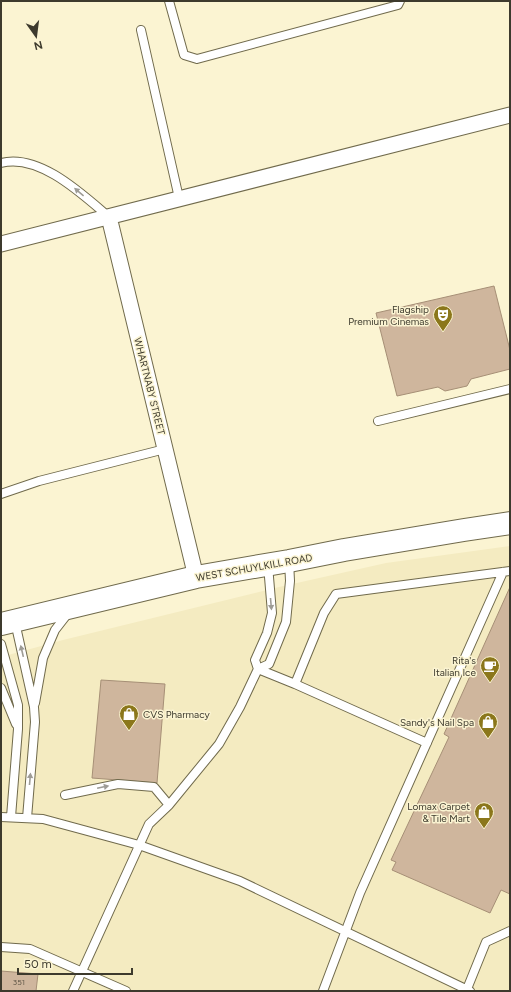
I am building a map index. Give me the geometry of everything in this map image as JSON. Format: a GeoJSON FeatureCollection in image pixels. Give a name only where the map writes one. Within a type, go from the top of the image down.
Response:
{"type":"FeatureCollection","features":[{"type":"Feature","properties":{"kind":"main road","name":"WEST SCHUYLKILL ROAD"},"geometry":{"type":"LineString","coordinates":[[8,623],[196,577],[374,545],[510,523]]}},
{"type":"Feature","properties":{"kind":"street"},"geometry":{"type":"LineString","coordinates":[[1,244],[510,115]]}},
{"type":"Feature","properties":{"kind":"street","name":"WHARTNABY STREET"},"geometry":{"type":"LineString","coordinates":[[109,217],[196,577]]}},
{"type":"Feature","properties":{"kind":"lane"},"geometry":{"type":"LineString","coordinates":[[169,1],[184,55],[197,59],[398,5],[400,1]]}},
{"type":"Feature","properties":{"kind":"lane"},"geometry":{"type":"LineString","coordinates":[[140,30],[178,198]]}},
{"type":"Feature","properties":{"kind":"lane"},"geometry":{"type":"LineString","coordinates":[[1,163],[10,161],[37,166],[71,185],[109,217]]}},
{"type":"Feature","properties":{"kind":"lane"},"geometry":{"type":"LineString","coordinates":[[378,421],[510,390]]}},
{"type":"Feature","properties":{"kind":"lane"},"geometry":{"type":"LineString","coordinates":[[1,494],[39,481],[165,449]]}},
{"type":"Feature","properties":{"kind":"lane"},"geometry":{"type":"LineString","coordinates":[[73,991],[149,824],[169,805],[219,744],[240,707],[258,669],[269,664],[286,622],[290,581],[289,561]]}},
{"type":"Feature","properties":{"kind":"lane"},"geometry":{"type":"LineString","coordinates":[[268,565],[272,613],[267,633],[254,660],[258,669],[427,743]]}},
{"type":"Feature","properties":{"kind":"lane"},"geometry":{"type":"LineString","coordinates":[[295,684],[324,613],[336,594],[506,571]]}},
{"type":"Feature","properties":{"kind":"lane"},"geometry":{"type":"LineString","coordinates":[[323,991],[360,893],[506,571]]}},
{"type":"Feature","properties":{"kind":"lane"},"geometry":{"type":"LineString","coordinates":[[34,707],[43,658],[55,630],[72,608]]}},
{"type":"Feature","properties":{"kind":"lane"},"geometry":{"type":"LineString","coordinates":[[8,623],[34,707],[35,722],[27,818]]}},
{"type":"Feature","properties":{"kind":"lane"},"geometry":{"type":"LineString","coordinates":[[1,644],[18,706],[18,729],[10,817]]}},
{"type":"Feature","properties":{"kind":"lane"},"geometry":{"type":"LineString","coordinates":[[1,688],[18,729]]}},
{"type":"Feature","properties":{"kind":"lane"},"geometry":{"type":"LineString","coordinates":[[65,795],[118,784],[125,784],[154,787],[169,805]]}},
{"type":"Feature","properties":{"kind":"lane"},"geometry":{"type":"LineString","coordinates":[[1,817],[43,819],[139,846],[240,881],[468,990],[486,942],[510,931]]}},
{"type":"Feature","properties":{"kind":"lane"},"geometry":{"type":"LineString","coordinates":[[1,946],[30,949],[126,991]]}},
{"type":"Feature","properties":{"kind":"shaded area"},"geometry":{"type":"Polygon","coordinates":[[[510,546],[510,991],[1,991],[1,657],[63,640],[279,587],[386,563],[510,546]]]}},
{"type":"Feature","properties":{"kind":"building","name":"Flagship Premium Cinemas"},"geometry":{"type":"Polygon","coordinates":[[[494,286],[510,350],[510,369],[471,379],[467,386],[445,391],[438,387],[397,396],[376,313],[494,286]]]}},
{"type":"Feature","properties":{"kind":"building"},"geometry":{"type":"Polygon","coordinates":[[[510,587],[510,894],[501,890],[490,913],[392,870],[396,862],[391,860],[449,737],[444,734],[510,587]]]}},
{"type":"Feature","properties":{"kind":"building","name":"CVS Pharmacy"},"geometry":{"type":"Polygon","coordinates":[[[101,680],[165,684],[157,783],[92,778],[101,680]]]}},
{"type":"Feature","properties":{"kind":"building"},"geometry":{"type":"Polygon","coordinates":[[[1,971],[38,974],[36,991],[1,991],[1,971]]]}},
{"type":"Feature","properties":{"kind":"place","name":"Flagship Premium Cinemas"},"geometry":{"type":"Point","coordinates":[443,332]}},
{"type":"Feature","properties":{"kind":"place","name":"Rita's Italian Ice"},"geometry":{"type":"Point","coordinates":[490,683]}},
{"type":"Feature","properties":{"kind":"place","name":"CVS Pharmacy"},"geometry":{"type":"Point","coordinates":[129,731]}},
{"type":"Feature","properties":{"kind":"place","name":"Sandy's Nail Spa"},"geometry":{"type":"Point","coordinates":[488,739]}},
{"type":"Feature","properties":{"kind":"place","name":"Lomax Carpet & Tile Mart"},"geometry":{"type":"Point","coordinates":[484,829]}}]}
